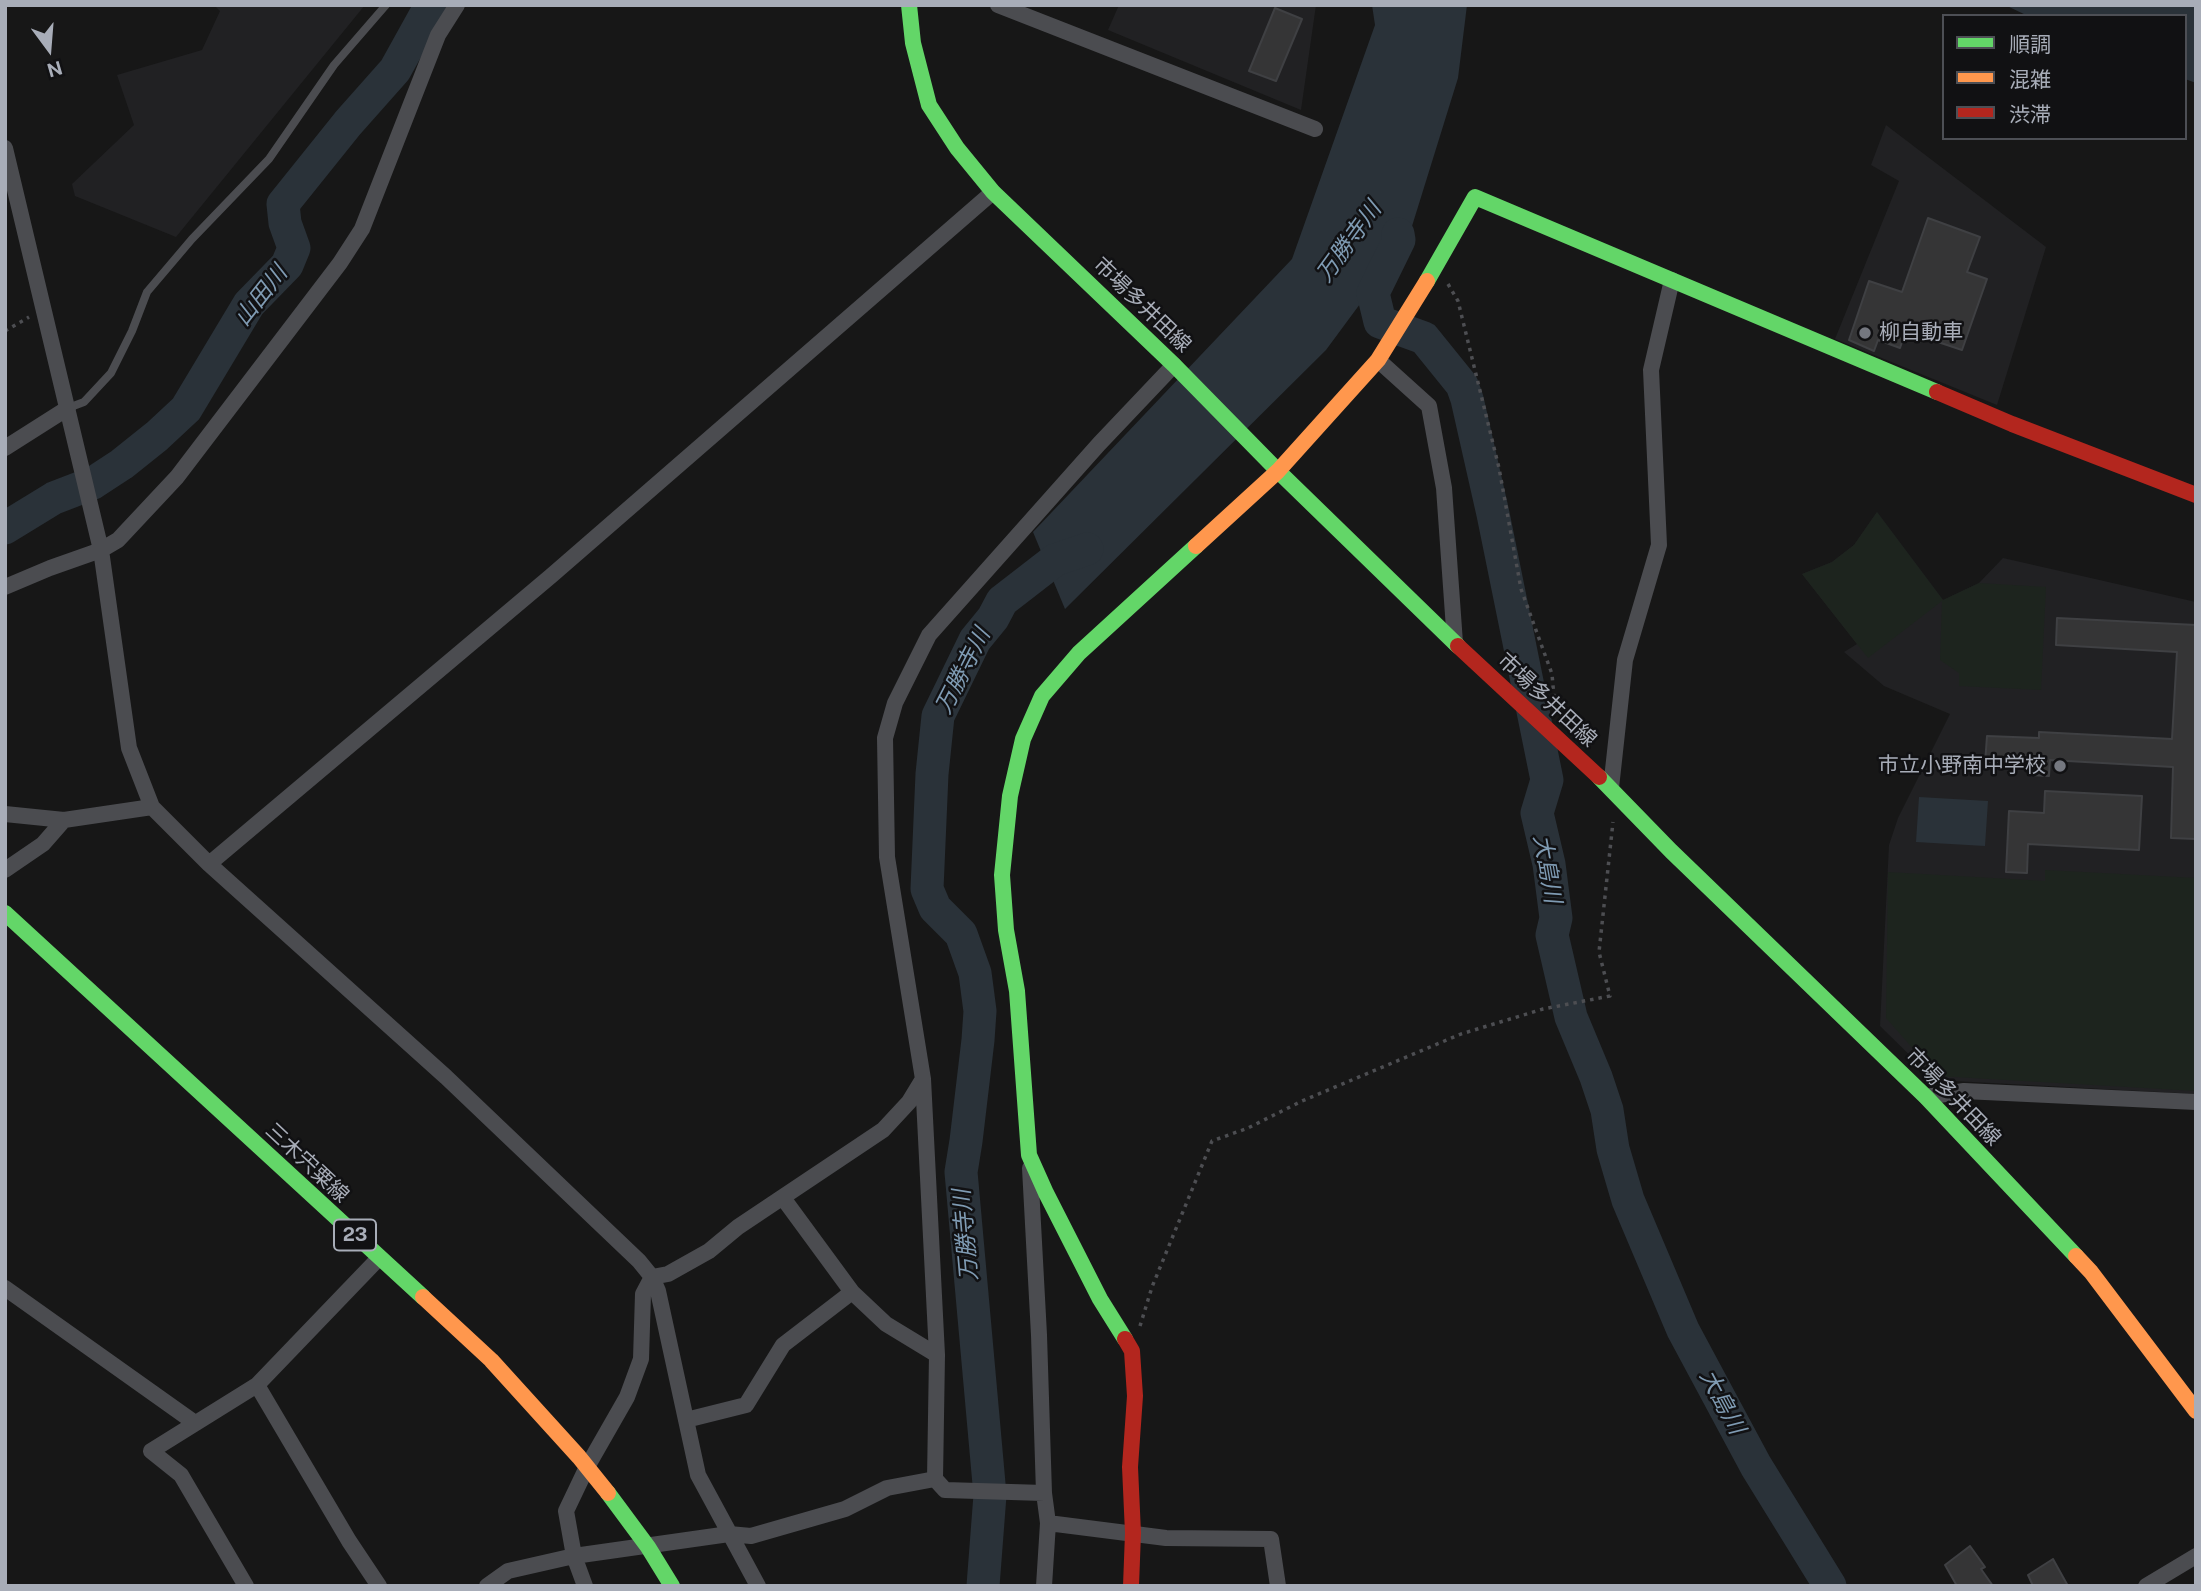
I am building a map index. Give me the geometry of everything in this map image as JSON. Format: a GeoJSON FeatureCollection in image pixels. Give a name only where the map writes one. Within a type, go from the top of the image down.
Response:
{"type":"FeatureCollection","features":[{"type":"Feature","properties":{"kind":"main road","name":"市場多井田線"},"geometry":{"type":"LineString","coordinates":[[909,5],[913,43],[929,105],[957,148],[993,192],[1174,365],[1273,466],[1484,671],[1611,788],[1671,851],[1926,1097],[2091,1272],[2196,1411]]}},
{"type":"Feature","properties":{"kind":"main road"},"geometry":{"type":"LineString","coordinates":[[1131,1586],[1133,1533],[1130,1468],[1135,1396],[1132,1351],[1100,1299],[1045,1194],[1029,1155],[1017,991],[1006,930],[1002,875],[1010,796],[1023,739],[1042,696],[1079,653],[1273,466],[1378,360],[1475,197],[2012,424],[2196,495]]}},
{"type":"Feature","properties":{"kind":"main road","name":"三木宍粟線"},"geometry":{"type":"LineString","coordinates":[[5,913],[491,1360],[587,1467],[648,1547],[672,1586]]}},
{"type":"Feature","properties":{"kind":"street"},"geometry":{"type":"LineString","coordinates":[[5,587],[99,543],[118,540],[177,477],[340,263],[362,229],[438,35],[457,5]]}},
{"type":"Feature","properties":{"kind":"street"},"geometry":{"type":"LineString","coordinates":[[998,5],[1315,129]]}},
{"type":"Feature","properties":{"kind":"street"},"geometry":{"type":"LineString","coordinates":[[5,148],[99,543],[129,748],[152,807],[209,864],[446,1077],[639,1261],[658,1291],[698,1475],[758,1586]]}},
{"type":"Feature","properties":{"kind":"street"},"geometry":{"type":"LineString","coordinates":[[209,864],[551,576],[993,192]]}},
{"type":"Feature","properties":{"kind":"street"},"geometry":{"type":"LineString","coordinates":[[1611,788],[1625,660],[1658,545],[1651,370],[1672,280]]}},
{"type":"Feature","properties":{"kind":"street"},"geometry":{"type":"LineString","coordinates":[[1378,360],[1429,407],[1444,488],[1455,643]]}},
{"type":"Feature","properties":{"kind":"street"},"geometry":{"type":"LineString","coordinates":[[940,1484],[937,1355],[923,1079],[887,858],[886,738],[895,703],[929,635],[1174,365]]}},
{"type":"Feature","properties":{"kind":"street"},"geometry":{"type":"LineString","coordinates":[[5,448],[70,416]]}},
{"type":"Feature","properties":{"kind":"street"},"geometry":{"type":"LineString","coordinates":[[5,814],[64,820],[152,807]]}},
{"type":"Feature","properties":{"kind":"street"},"geometry":{"type":"LineString","coordinates":[[5,870],[43,844],[64,820]]}},
{"type":"Feature","properties":{"kind":"street"},"geometry":{"type":"LineString","coordinates":[[585,1586],[574,1556],[566,1511],[626,1397],[641,1359],[643,1294],[652,1278],[668,1274],[709,1251],[738,1227],[883,1130],[909,1102],[923,1079]]}},
{"type":"Feature","properties":{"kind":"street"},"geometry":{"type":"LineString","coordinates":[[1926,1097],[1964,1091],[2196,1101]]}},
{"type":"Feature","properties":{"kind":"street"},"geometry":{"type":"LineString","coordinates":[[1029,1155],[1040,1335],[1044,1493],[1048,1524],[1044,1586]]}},
{"type":"Feature","properties":{"kind":"street"},"geometry":{"type":"LineString","coordinates":[[783,1198],[852,1292],[886,1324],[937,1355]]}},
{"type":"Feature","properties":{"kind":"street"},"geometry":{"type":"LineString","coordinates":[[246,1586],[181,1475],[151,1451],[257,1385],[379,1258]]}},
{"type":"Feature","properties":{"kind":"street"},"geometry":{"type":"LineString","coordinates":[[5,1287],[194,1423]]}},
{"type":"Feature","properties":{"kind":"street"},"geometry":{"type":"LineString","coordinates":[[686,1420],[746,1405],[783,1345],[852,1292]]}},
{"type":"Feature","properties":{"kind":"street"},"geometry":{"type":"LineString","coordinates":[[257,1385],[349,1541],[379,1586]]}},
{"type":"Feature","properties":{"kind":"street"},"geometry":{"type":"LineString","coordinates":[[487,1586],[509,1571],[574,1556],[729,1534],[751,1536],[845,1509],[887,1488],[940,1484],[1044,1493]]}},
{"type":"Feature","properties":{"kind":"street"},"geometry":{"type":"LineString","coordinates":[[1048,1524],[1166,1538],[1271,1539],[1278,1586]]}},
{"type":"Feature","properties":{"kind":"street"},"geometry":{"type":"LineString","coordinates":[[2146,1586],[2196,1556]]}},
{"type":"Feature","properties":{"kind":"lane"},"geometry":{"type":"LineString","coordinates":[[70,416],[111,373],[132,331],[147,292],[192,239],[269,159],[334,65],[386,5]]}},
{"type":"Feature","properties":{"kind":"path"},"geometry":{"type":"LineString","coordinates":[[1436,265],[1458,301],[1499,468],[1521,589],[1552,674],[1554,736]]}},
{"type":"Feature","properties":{"kind":"path"},"geometry":{"type":"LineString","coordinates":[[5,331],[43,309]]}},
{"type":"Feature","properties":{"kind":"path"},"geometry":{"type":"LineString","coordinates":[[1132,1351],[1152,1287],[1212,1142],[1461,1034],[1543,1009],[1610,996],[1599,952],[1614,828],[1611,788]]}},
{"type":"Feature","properties":{"kind":"shaded area"},"geometry":{"type":"Polygon","coordinates":[[[214,5],[365,5],[176,237],[75,196],[72,184],[134,125],[117,75],[202,50],[220,11],[214,5]]]}},
{"type":"Feature","properties":{"kind":"shaded area"},"geometry":{"type":"Polygon","coordinates":[[[1119,5],[1316,5],[1301,110],[1108,30],[1119,5]]]}},
{"type":"Feature","properties":{"kind":"shaded area"},"geometry":{"type":"Polygon","coordinates":[[[1886,125],[2046,247],[1997,405],[1835,339],[1899,181],[1871,165],[1886,125]]]}},
{"type":"Feature","properties":{"kind":"shaded area","name":"市立小野南中学校"},"geometry":{"type":"Polygon","coordinates":[[[1877,512],[1943,600],[1979,583],[2003,558],[2196,602],[2196,1094],[1935,1080],[1880,1026],[1889,845],[1898,818],[1950,714],[1884,686],[1844,652],[1857,644],[1802,574],[1832,562],[1854,545],[1877,512]]]}},
{"type":"Feature","properties":{"kind":"shaded area"},"geometry":{"type":"Polygon","coordinates":[[[1877,512],[1943,600],[1979,583],[2046,587],[2041,690],[1959,686],[1959,673],[1940,660],[1942,601],[1868,658],[1802,574],[1832,562],[1854,545],[1877,512]]]}},
{"type":"Feature","properties":{"kind":"shaded area"},"geometry":{"type":"Polygon","coordinates":[[[2045,870],[2196,878],[2196,1091],[1937,1076],[1886,1018],[1888,872],[2045,881],[2045,870]]]}},
{"type":"Feature","properties":{"kind":"water"},"geometry":{"type":"Polygon","coordinates":[[[1372,5],[1467,5],[1458,78],[1408,239],[1326,350],[1065,609],[1033,532],[1292,259],[1375,25],[1372,5]]]}},
{"type":"Feature","properties":{"kind":"water"},"geometry":{"type":"Polygon","coordinates":[[[2005,5],[2196,5],[2196,83],[2187,80],[2187,14],[2024,14],[2005,5]]]}},
{"type":"Feature","properties":{"kind":"water"},"geometry":{"type":"Polygon","coordinates":[[[1919,797],[1988,801],[1985,846],[1916,842],[1919,797]]]}},
{"type":"Feature","properties":{"kind":"building"},"geometry":{"type":"Polygon","coordinates":[[[1275,8],[1302,19],[1276,81],[1249,71],[1275,8]]]}},
{"type":"Feature","properties":{"kind":"building"},"geometry":{"type":"Polygon","coordinates":[[[1928,218],[1980,237],[1967,272],[1987,279],[1962,350],[1923,337],[1922,342],[1904,336],[1900,348],[1878,340],[1874,351],[1849,340],[1869,281],[1902,292],[1928,218]]]}},
{"type":"Feature","properties":{"kind":"building"},"geometry":{"type":"Polygon","coordinates":[[[2057,618],[2196,625],[2196,839],[2171,838],[2173,767],[2050,760],[2049,776],[2030,775],[2030,767],[1985,764],[1987,736],[2039,738],[2039,732],[2172,739],[2177,652],[2056,645],[2057,618]]]}},
{"type":"Feature","properties":{"kind":"building"},"geometry":{"type":"Polygon","coordinates":[[[2045,791],[2142,796],[2139,850],[2028,844],[2027,873],[2006,872],[2009,811],[2044,813],[2045,791]]]}},
{"type":"Feature","properties":{"kind":"building"},"geometry":{"type":"Polygon","coordinates":[[[1970,1546],[1985,1567],[1981,1569],[1993,1586],[1957,1586],[1945,1565],[1970,1546]]]}},
{"type":"Feature","properties":{"kind":"building"},"geometry":{"type":"Polygon","coordinates":[[[2053,1559],[2068,1586],[2033,1586],[2028,1575],[2053,1559]]]}},
{"type":"Feature","properties":{"kind":"waterway","name":"山田川"},"geometry":{"type":"LineString","coordinates":[[5,528],[54,498],[93,483],[122,464],[186,409],[249,304],[287,265],[294,248],[285,223],[283,204],[395,70],[431,5]]}},
{"type":"Feature","properties":{"kind":"waterway","name":"大島川"},"geometry":{"type":"LineString","coordinates":[[1398,234],[1399,240],[1373,293],[1380,322],[1424,338],[1462,385],[1467,399],[1547,780],[1537,813],[1549,864],[1556,918],[1552,935],[1571,1017],[1607,1110],[1613,1149],[1628,1200],[1683,1330],[1756,1466],[1830,1586]]}},
{"type":"Feature","properties":{"kind":"waterway","name":"万勝寺川"},"geometry":{"type":"LineString","coordinates":[[983,1586],[990,1495],[961,1172],[980,1011],[975,973],[961,934],[935,908],[927,889],[932,774],[938,716],[975,640],[993,618],[1002,601],[1055,560],[1087,549]]}},
{"type":"Feature","properties":{"kind":"traffic: fast"},"geometry":{"type":"LineString","coordinates":[[909,5],[913,43],[929,105],[957,148],[993,192],[1174,365],[1278,471],[1458,646]]}},
{"type":"Feature","properties":{"kind":"traffic: fast"},"geometry":{"type":"LineString","coordinates":[[1427,281],[1475,197],[1937,392]]}},
{"type":"Feature","properties":{"kind":"traffic: fast"},"geometry":{"type":"LineString","coordinates":[[1125,1339],[1100,1299],[1029,1155],[1017,991],[1006,930],[1002,875],[1010,796],[1023,739],[1042,696],[1079,653],[1196,546]]}},
{"type":"Feature","properties":{"kind":"traffic: fast"},"geometry":{"type":"LineString","coordinates":[[1599,777],[1671,851],[1926,1097],[2076,1256]]}},
{"type":"Feature","properties":{"kind":"traffic: fast"},"geometry":{"type":"LineString","coordinates":[[5,913],[423,1297]]}},
{"type":"Feature","properties":{"kind":"traffic: fast"},"geometry":{"type":"LineString","coordinates":[[608,1493],[648,1547],[672,1586]]}},
{"type":"Feature","properties":{"kind":"traffic: slow"},"geometry":{"type":"LineString","coordinates":[[1196,546],[1278,471],[1378,360],[1427,281]]}},
{"type":"Feature","properties":{"kind":"traffic: slow"},"geometry":{"type":"LineString","coordinates":[[2076,1256],[2196,1411]]}},
{"type":"Feature","properties":{"kind":"traffic: slow"},"geometry":{"type":"LineString","coordinates":[[423,1297],[491,1360],[608,1493]]}},
{"type":"Feature","properties":{"kind":"traffic: jam"},"geometry":{"type":"LineString","coordinates":[[1937,392],[2196,495]]}},
{"type":"Feature","properties":{"kind":"traffic: jam"},"geometry":{"type":"LineString","coordinates":[[1458,646],[1599,777]]}},
{"type":"Feature","properties":{"kind":"traffic: jam"},"geometry":{"type":"LineString","coordinates":[[1125,1339],[1132,1351],[1135,1396],[1130,1467],[1133,1533],[1131,1586]]}},
{"type":"Feature","properties":{"kind":"place","name":"柳自動車"},"geometry":{"type":"Point","coordinates":[1865,333]}},
{"type":"Feature","properties":{"kind":"place","name":"市立小野南中学校"},"geometry":{"type":"Point","coordinates":[2060,766]}}]}
